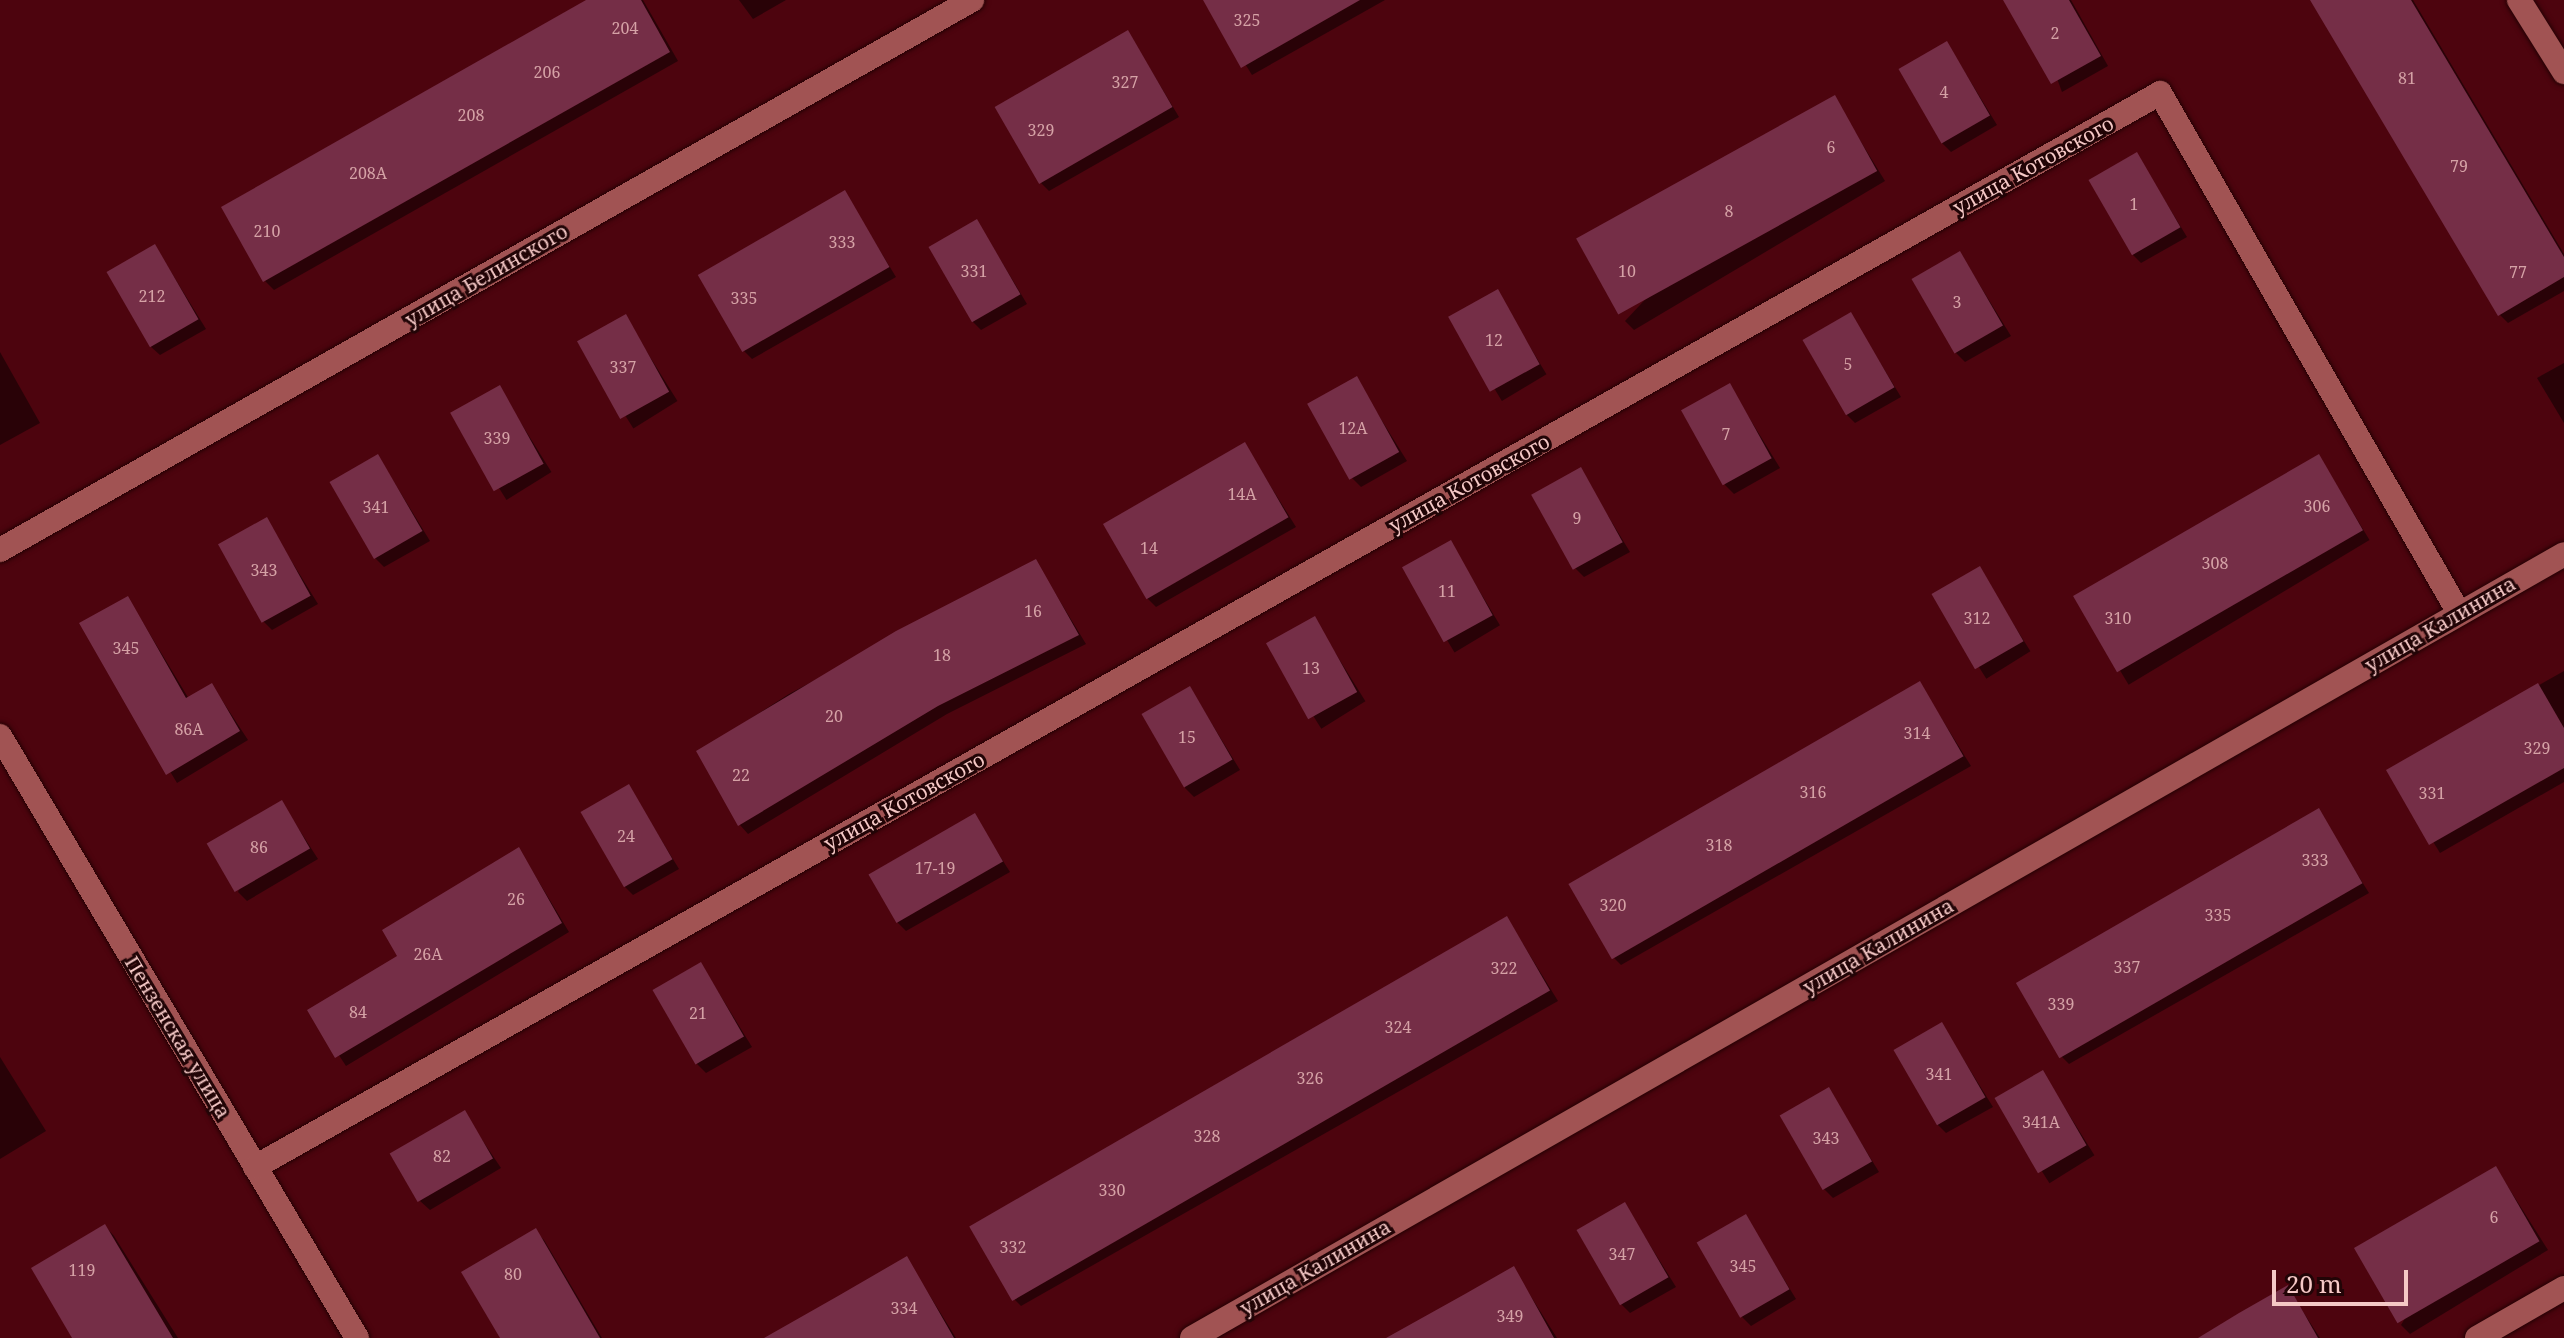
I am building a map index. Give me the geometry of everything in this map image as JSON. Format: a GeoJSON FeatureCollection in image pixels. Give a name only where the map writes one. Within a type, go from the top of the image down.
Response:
{"type":"FeatureCollection","features":[{"type":"Feature","properties":{"kind":"street","name":"улица Белинского"},"geometry":{"type":"LineString","coordinates":[[0,550],[972,0]]}},
{"type":"Feature","properties":{"kind":"street"},"geometry":{"type":"LineString","coordinates":[[2519,0],[2564,72]]}},
{"type":"Feature","properties":{"kind":"street","name":"улица Котовского"},"geometry":{"type":"LineString","coordinates":[[255,1167],[2160,93],[2459,613]]}},
{"type":"Feature","properties":{"kind":"street","name":"улица Калинина"},"geometry":{"type":"LineString","coordinates":[[1192,1338],[2564,554]]}},
{"type":"Feature","properties":{"kind":"street","name":"Пензенская улица"},"geometry":{"type":"LineString","coordinates":[[0,736],[357,1338]]}},
{"type":"Feature","properties":{"kind":"street"},"geometry":{"type":"LineString","coordinates":[[2477,1338],[2564,1288]]}},
{"type":"Feature","properties":{"kind":"building"},"geometry":{"type":"Polygon","coordinates":[[[586,0],[641,0],[670,52],[263,282],[221,207],[586,0]]]}},
{"type":"Feature","properties":{"kind":"building"},"geometry":{"type":"Polygon","coordinates":[[[1203,0],[1360,0],[1241,68],[1203,0]]]}},
{"type":"Feature","properties":{"kind":"building"},"geometry":{"type":"Polygon","coordinates":[[[2003,0],[2069,0],[2101,56],[2051,84],[2003,0]]]}},
{"type":"Feature","properties":{"kind":"building"},"geometry":{"type":"Polygon","coordinates":[[[2310,0],[2411,0],[2564,257],[2564,277],[2498,316],[2310,0]]]}},
{"type":"Feature","properties":{"kind":"building"},"geometry":{"type":"Polygon","coordinates":[[[1128,30],[1172,107],[1039,184],[995,107],[1128,30]]]}},
{"type":"Feature","properties":{"kind":"building"},"geometry":{"type":"Polygon","coordinates":[[[1947,41],[1990,115],[1942,143],[1899,69],[1947,41]]]}},
{"type":"Feature","properties":{"kind":"building"},"geometry":{"type":"Polygon","coordinates":[[[1835,95],[1877,171],[1618,315],[1576,239],[1835,95]]]}},
{"type":"Feature","properties":{"kind":"building"},"geometry":{"type":"Polygon","coordinates":[[[2137,152],[2180,227],[2132,255],[2089,180],[2137,152]]]}},
{"type":"Feature","properties":{"kind":"building"},"geometry":{"type":"Polygon","coordinates":[[[845,190],[890,267],[742,352],[698,275],[845,190]]]}},
{"type":"Feature","properties":{"kind":"building"},"geometry":{"type":"Polygon","coordinates":[[[977,219],[1020,294],[972,322],[929,247],[977,219]]]}},
{"type":"Feature","properties":{"kind":"building"},"geometry":{"type":"Polygon","coordinates":[[[155,244],[199,319],[150,347],[107,272],[155,244]]]}},
{"type":"Feature","properties":{"kind":"building"},"geometry":{"type":"Polygon","coordinates":[[[1960,251],[2003,325],[1955,353],[1912,279],[1960,251]]]}},
{"type":"Feature","properties":{"kind":"building"},"geometry":{"type":"Polygon","coordinates":[[[1498,289],[1540,364],[1490,392],[1448,317],[1498,289]]]}},
{"type":"Feature","properties":{"kind":"building"},"geometry":{"type":"Polygon","coordinates":[[[1851,312],[1894,387],[1846,415],[1803,340],[1851,312]]]}},
{"type":"Feature","properties":{"kind":"building"},"geometry":{"type":"Polygon","coordinates":[[[626,314],[669,392],[620,419],[577,341],[626,314]]]}},
{"type":"Feature","properties":{"kind":"building"},"geometry":{"type":"Polygon","coordinates":[[[1357,376],[1399,452],[1349,480],[1307,404],[1357,376]]]}},
{"type":"Feature","properties":{"kind":"building"},"geometry":{"type":"Polygon","coordinates":[[[1730,383],[1772,458],[1723,485],[1681,410],[1730,383]]]}},
{"type":"Feature","properties":{"kind":"building"},"geometry":{"type":"Polygon","coordinates":[[[500,385],[544,464],[494,491],[450,413],[500,385]]]}},
{"type":"Feature","properties":{"kind":"building"},"geometry":{"type":"Polygon","coordinates":[[[1245,442],[1288,517],[1146,599],[1103,524],[1245,442]]]}},
{"type":"Feature","properties":{"kind":"building"},"geometry":{"type":"Polygon","coordinates":[[[378,454],[422,531],[374,559],[330,482],[378,454]]]}},
{"type":"Feature","properties":{"kind":"building"},"geometry":{"type":"Polygon","coordinates":[[[2319,454],[2363,530],[2117,672],[2073,596],[2319,454]]]}},
{"type":"Feature","properties":{"kind":"building"},"geometry":{"type":"Polygon","coordinates":[[[1581,467],[1623,542],[1573,570],[1531,495],[1581,467]]]}},
{"type":"Feature","properties":{"kind":"building"},"geometry":{"type":"Polygon","coordinates":[[[267,517],[311,596],[262,623],[218,544],[267,517]]]}},
{"type":"Feature","properties":{"kind":"building"},"geometry":{"type":"Polygon","coordinates":[[[1451,540],[1493,615],[1444,642],[1402,567],[1451,540]]]}},
{"type":"Feature","properties":{"kind":"building"},"geometry":{"type":"Polygon","coordinates":[[[1036,559],[1079,635],[938,706],[738,826],[696,751],[896,631],[1036,559]]]}},
{"type":"Feature","properties":{"kind":"building"},"geometry":{"type":"Polygon","coordinates":[[[1980,566],[2024,641],[1975,669],[1932,594],[1980,566]]]}},
{"type":"Feature","properties":{"kind":"building"},"geometry":{"type":"Polygon","coordinates":[[[128,596],[186,698],[212,683],[240,731],[166,775],[79,623],[128,596]]]}},
{"type":"Feature","properties":{"kind":"building"},"geometry":{"type":"Polygon","coordinates":[[[1315,616],[1357,692],[1308,719],[1266,643],[1315,616]]]}},
{"type":"Feature","properties":{"kind":"building"},"geometry":{"type":"Polygon","coordinates":[[[1920,681],[1964,756],[1612,959],[1568,884],[1920,681]]]}},
{"type":"Feature","properties":{"kind":"building"},"geometry":{"type":"Polygon","coordinates":[[[2538,683],[2564,728],[2564,768],[2429,845],[2386,770],[2538,683]]]}},
{"type":"Feature","properties":{"kind":"building"},"geometry":{"type":"Polygon","coordinates":[[[1190,686],[1232,760],[1184,788],[1142,714],[1190,686]]]}},
{"type":"Feature","properties":{"kind":"building"},"geometry":{"type":"Polygon","coordinates":[[[629,784],[672,859],[624,887],[581,812],[629,784]]]}},
{"type":"Feature","properties":{"kind":"building"},"geometry":{"type":"Polygon","coordinates":[[[282,800],[310,848],[235,892],[207,844],[282,800]]]}},
{"type":"Feature","properties":{"kind":"building"},"geometry":{"type":"Polygon","coordinates":[[[2319,808],[2362,883],[2059,1058],[2016,983],[2319,808]]]}},
{"type":"Feature","properties":{"kind":"building"},"geometry":{"type":"Polygon","coordinates":[[[975,813],[1003,861],[896,923],[868,874],[975,813]]]}},
{"type":"Feature","properties":{"kind":"building"},"geometry":{"type":"Polygon","coordinates":[[[519,847],[562,923],[335,1058],[307,1010],[397,956],[382,930],[519,847]]]}},
{"type":"Feature","properties":{"kind":"building"},"geometry":{"type":"Polygon","coordinates":[[[1507,916],[1550,990],[1012,1301],[969,1227],[1507,916]]]}},
{"type":"Feature","properties":{"kind":"building"},"geometry":{"type":"Polygon","coordinates":[[[701,962],[744,1036],[696,1064],[653,990],[701,962]]]}},
{"type":"Feature","properties":{"kind":"building"},"geometry":{"type":"Polygon","coordinates":[[[1942,1022],[1986,1097],[1937,1125],[1894,1050],[1942,1022]]]}},
{"type":"Feature","properties":{"kind":"building"},"geometry":{"type":"Polygon","coordinates":[[[2043,1070],[2086,1145],[2038,1173],[1995,1098],[2043,1070]]]}},
{"type":"Feature","properties":{"kind":"building"},"geometry":{"type":"Polygon","coordinates":[[[1829,1087],[1872,1161],[1823,1190],[1780,1116],[1829,1087]]]}},
{"type":"Feature","properties":{"kind":"building"},"geometry":{"type":"Polygon","coordinates":[[[465,1110],[493,1158],[418,1202],[390,1154],[465,1110]]]}},
{"type":"Feature","properties":{"kind":"building"},"geometry":{"type":"Polygon","coordinates":[[[2496,1166],[2540,1241],[2397,1323],[2354,1248],[2496,1166]]]}},
{"type":"Feature","properties":{"kind":"building"},"geometry":{"type":"Polygon","coordinates":[[[1625,1202],[1668,1277],[1620,1305],[1577,1230],[1625,1202]]]}},
{"type":"Feature","properties":{"kind":"building"},"geometry":{"type":"Polygon","coordinates":[[[1746,1214],[1790,1289],[1740,1318],[1697,1242],[1746,1214]]]}},
{"type":"Feature","properties":{"kind":"building"},"geometry":{"type":"Polygon","coordinates":[[[105,1224],[173,1338],[72,1338],[31,1268],[105,1224]]]}},
{"type":"Feature","properties":{"kind":"building"},"geometry":{"type":"Polygon","coordinates":[[[536,1228],[600,1338],[500,1338],[461,1272],[536,1228]]]}},
{"type":"Feature","properties":{"kind":"building"},"geometry":{"type":"Polygon","coordinates":[[[907,1256],[954,1338],[764,1338],[838,1296],[907,1256]]]}},
{"type":"Feature","properties":{"kind":"building"},"geometry":{"type":"Polygon","coordinates":[[[1514,1266],[1554,1338],[1386,1338],[1465,1294],[1514,1266]]]}},
{"type":"Feature","properties":{"kind":"building"},"geometry":{"type":"Polygon","coordinates":[[[2288,1285],[2318,1338],[2198,1338],[2239,1313],[2288,1285]]]}}]}
